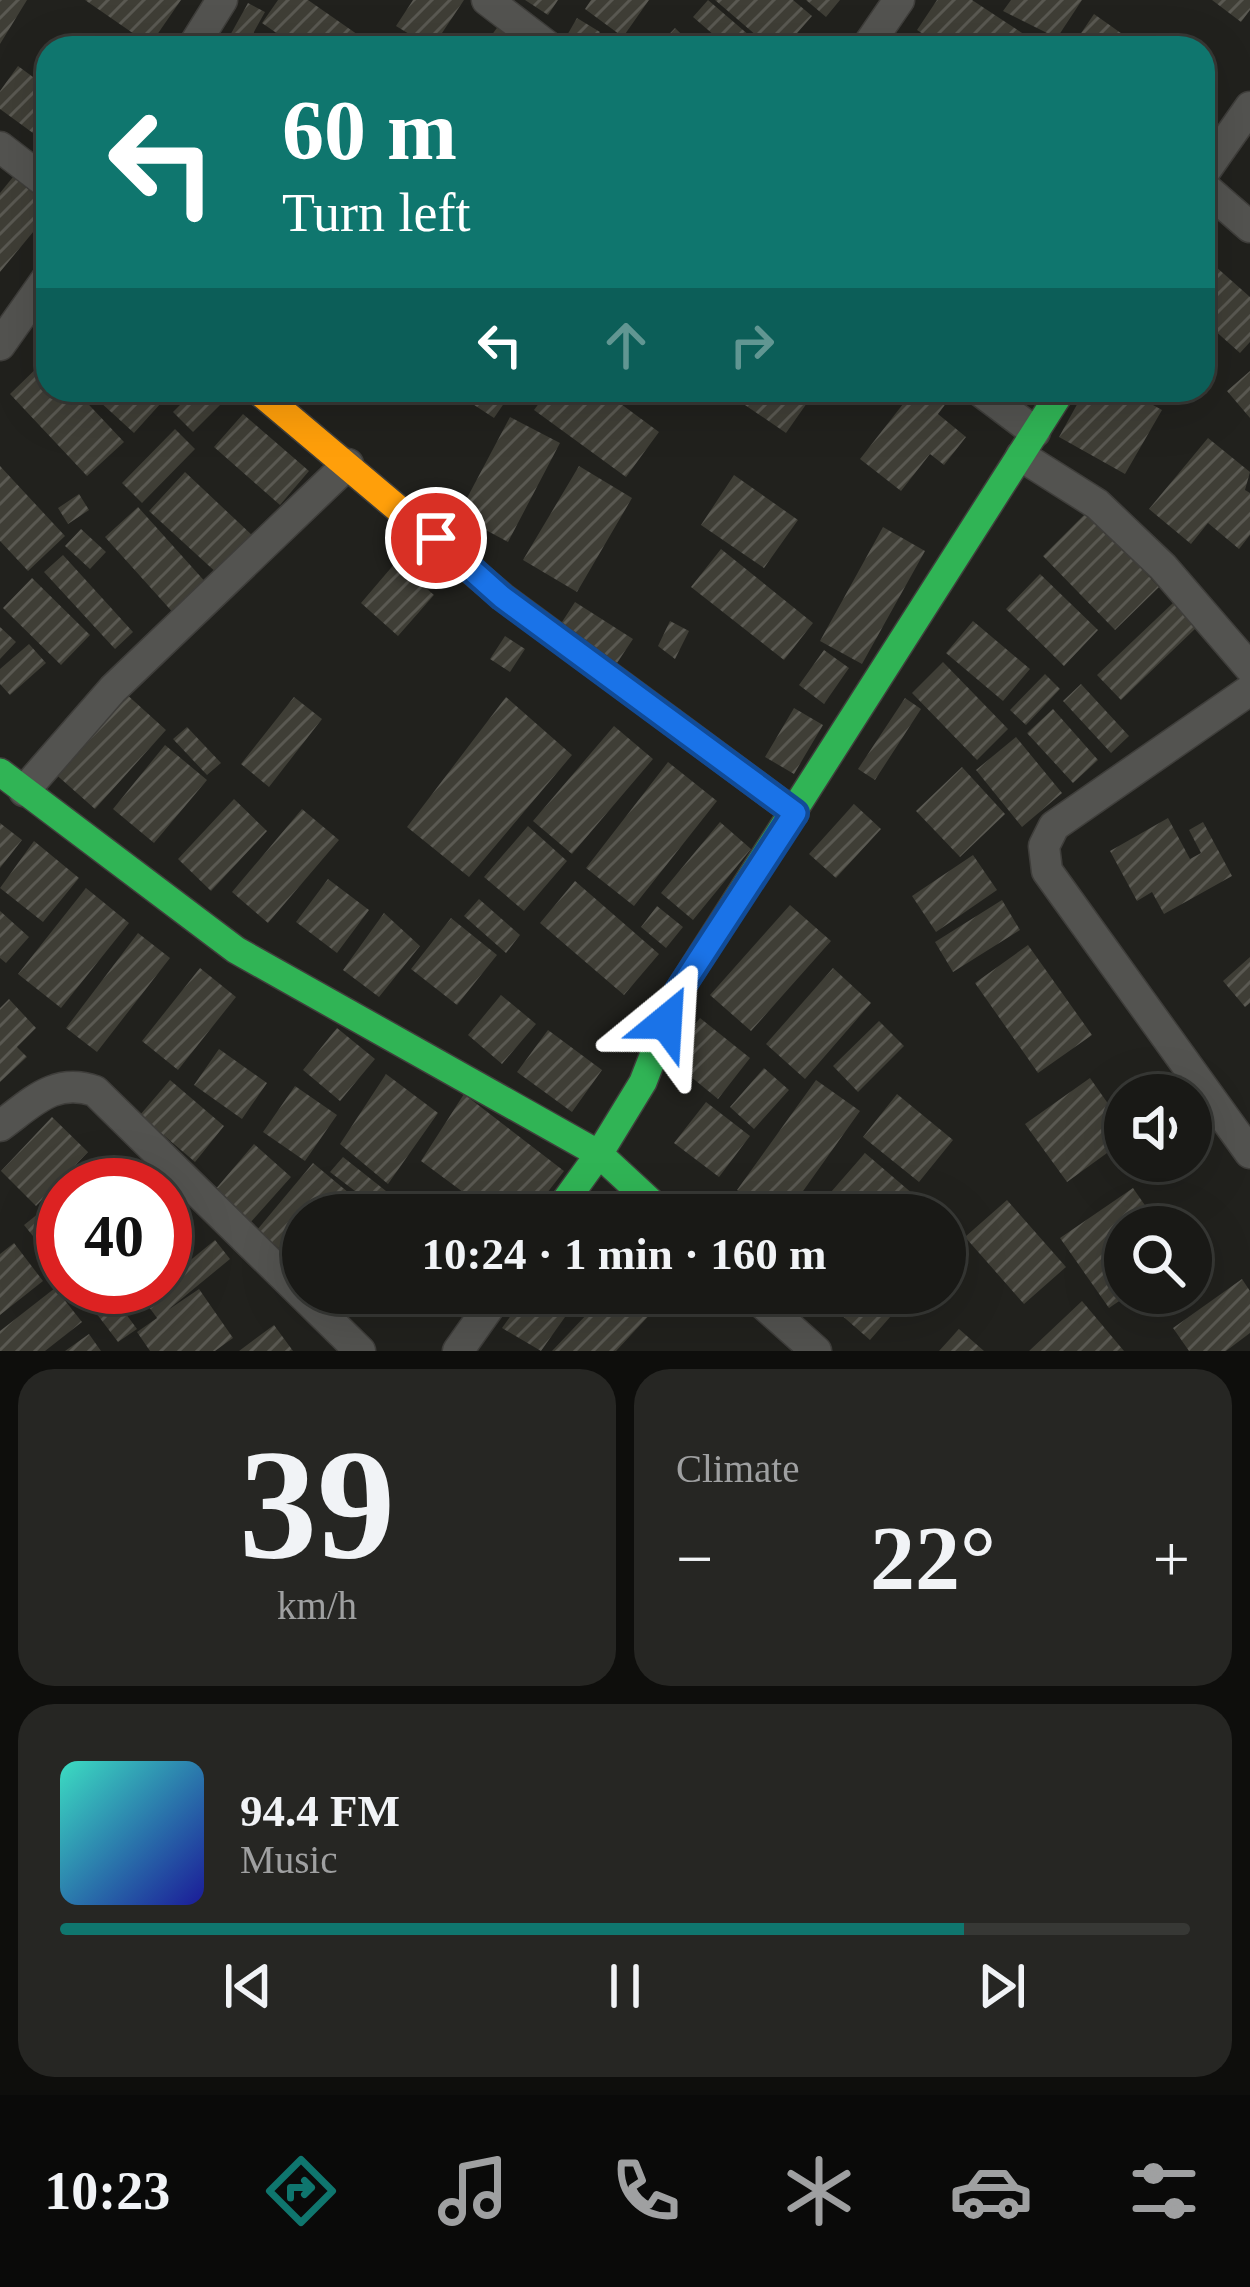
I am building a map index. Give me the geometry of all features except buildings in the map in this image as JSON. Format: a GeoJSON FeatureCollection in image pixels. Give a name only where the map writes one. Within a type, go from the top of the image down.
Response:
{"type":"FeatureCollection","features":[{"type":"Feature","properties":{"kind":"street"},"geometry":{"type":"LineString","coordinates":[[200,36],[222,0]]}},
{"type":"Feature","properties":{"kind":"street"},"geometry":{"type":"LineString","coordinates":[[487,0],[534,36]]}},
{"type":"Feature","properties":{"kind":"street"},"geometry":{"type":"LineString","coordinates":[[874,36],[899,0]]}},
{"type":"Feature","properties":{"kind":"street"},"geometry":{"type":"LineString","coordinates":[[1215,157],[1250,107]]}},
{"type":"Feature","properties":{"kind":"street"},"geometry":{"type":"LineString","coordinates":[[0,147],[36,175]]}},
{"type":"Feature","properties":{"kind":"street"},"geometry":{"type":"LineString","coordinates":[[1215,196],[1250,227]]}},
{"type":"Feature","properties":{"kind":"street"},"geometry":{"type":"LineString","coordinates":[[0,345],[36,294]]}},
{"type":"Feature","properties":{"kind":"street"},"geometry":{"type":"LineString","coordinates":[[271,402],[502,597],[795,813]]}},
{"type":"Feature","properties":{"kind":"street"},"geometry":{"type":"LineString","coordinates":[[990,402],[1028,444],[1163,567],[1250,668]]}},
{"type":"Feature","properties":{"kind":"street"},"geometry":{"type":"LineString","coordinates":[[570,1194],[643,1082],[678,992],[1054,402]]}},
{"type":"Feature","properties":{"kind":"street"},"geometry":{"type":"LineString","coordinates":[[348,464],[12,782],[236,950],[598,1154],[642,1194]]}},
{"type":"Feature","properties":{"kind":"street"},"geometry":{"type":"LineString","coordinates":[[1250,690],[1054,826],[1044,846],[1047,872],[1250,1153]]}},
{"type":"Feature","properties":{"kind":"street"},"geometry":{"type":"LineString","coordinates":[[0,1126],[55,1087],[74,1084],[95,1091],[360,1351]]}},
{"type":"Feature","properties":{"kind":"street"},"geometry":{"type":"LineString","coordinates":[[458,1351],[484,1314]]}},
{"type":"Feature","properties":{"kind":"street"},"geometry":{"type":"LineString","coordinates":[[775,1314],[816,1351]]}},
{"type":"Feature","properties":{"kind":"traffic: fast"},"geometry":{"type":"LineString","coordinates":[[642,1194],[599,1154],[643,1082],[678,992],[1054,402]]}},
{"type":"Feature","properties":{"kind":"traffic: fast"},"geometry":{"type":"LineString","coordinates":[[671,721],[795,813]]}},
{"type":"Feature","properties":{"kind":"traffic: fast"},"geometry":{"type":"LineString","coordinates":[[0,772],[236,950],[599,1154],[570,1194]]}},
{"type":"Feature","properties":{"kind":"traffic: slow"},"geometry":{"type":"LineString","coordinates":[[271,402],[503,597],[671,721]]}},
{"type":"Feature","properties":{"kind":"route"},"geometry":{"type":"LineString","coordinates":[[436,538],[502,597],[795,813],[678,992],[666,1022]]}}]}
